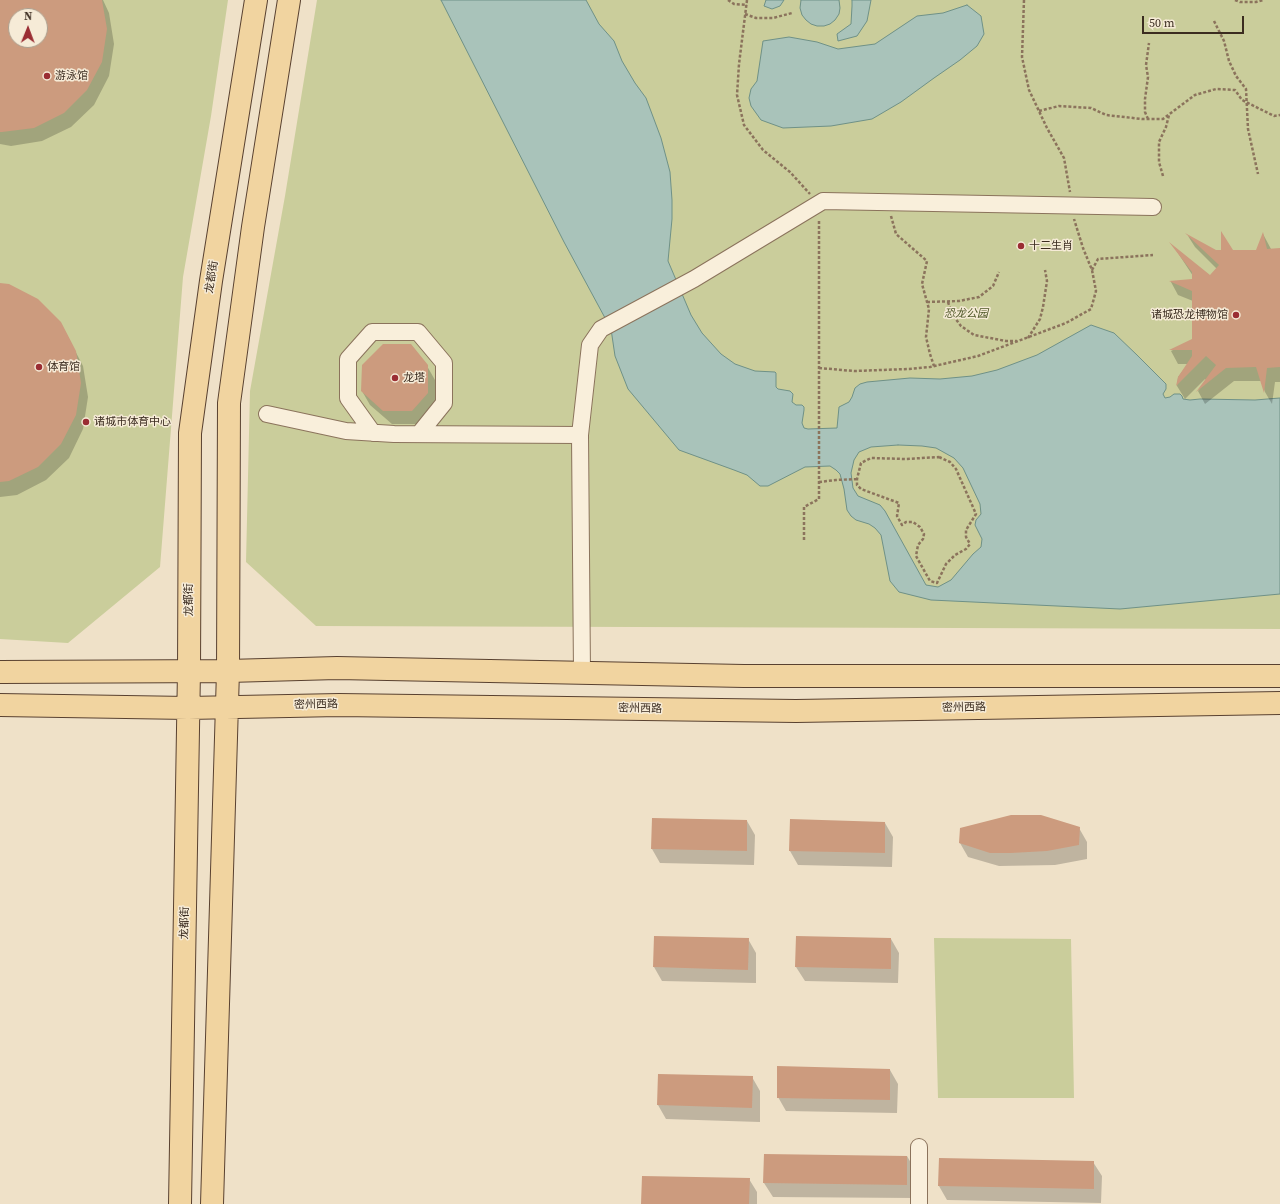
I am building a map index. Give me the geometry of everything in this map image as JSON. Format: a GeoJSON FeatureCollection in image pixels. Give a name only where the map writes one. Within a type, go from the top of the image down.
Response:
{"type":"FeatureCollection","features":[{"type":"Feature","properties":{"kind":"main road","name":"龙都街"},"geometry":{"type":"LineString","coordinates":[[180,1204],[189,670],[190,433],[212,274],[256,0]]}},
{"type":"Feature","properties":{"kind":"main road"},"geometry":{"type":"LineString","coordinates":[[212,1204],[228,671],[229,403],[253,227],[289,0]]}},
{"type":"Feature","properties":{"kind":"main road"},"geometry":{"type":"LineString","coordinates":[[0,672],[228,671],[337,668],[744,676],[1280,676]]}},
{"type":"Feature","properties":{"kind":"main road","name":"密州西路"},"geometry":{"type":"LineString","coordinates":[[0,705],[188,708],[339,705],[796,711],[1280,703]]}},
{"type":"Feature","properties":{"kind":"street"},"geometry":{"type":"LineString","coordinates":[[582,673],[580,435],[590,345],[601,329],[694,279],[823,201],[1153,207]]}},
{"type":"Feature","properties":{"kind":"street"},"geometry":{"type":"LineString","coordinates":[[373,433],[348,398],[348,360],[372,332],[418,332],[444,363],[444,403],[419,434]]}},
{"type":"Feature","properties":{"kind":"street"},"geometry":{"type":"LineString","coordinates":[[267,414],[346,432],[580,435]]}},
{"type":"Feature","properties":{"kind":"street"},"geometry":{"type":"LineString","coordinates":[[918,1204],[919,1147]]}},
{"type":"Feature","properties":{"kind":"path"},"geometry":{"type":"LineString","coordinates":[[728,0],[734,4],[747,5]]}},
{"type":"Feature","properties":{"kind":"path"},"geometry":{"type":"LineString","coordinates":[[748,0],[739,64],[737,95],[744,125],[763,150],[790,172],[819,203],[819,499],[804,507],[804,540]]}},
{"type":"Feature","properties":{"kind":"path"},"geometry":{"type":"LineString","coordinates":[[819,368],[854,371],[909,369],[934,366],[978,356],[1028,338],[1066,323],[1091,309],[1096,291],[1092,270],[1074,222],[1064,158],[1029,90],[1022,57],[1024,0]]}},
{"type":"Feature","properties":{"kind":"path"},"geometry":{"type":"LineString","coordinates":[[1235,0],[1240,2],[1256,2],[1263,0]]}},
{"type":"Feature","properties":{"kind":"path"},"geometry":{"type":"LineString","coordinates":[[746,14],[756,18],[773,18],[792,14]]}},
{"type":"Feature","properties":{"kind":"path"},"geometry":{"type":"LineString","coordinates":[[1214,21],[1224,41],[1229,61],[1236,76],[1246,89],[1248,129],[1258,174]]}},
{"type":"Feature","properties":{"kind":"path"},"geometry":{"type":"LineString","coordinates":[[1148,119],[1145,112],[1145,99],[1148,77],[1146,65],[1149,43]]}},
{"type":"Feature","properties":{"kind":"path"},"geometry":{"type":"LineString","coordinates":[[1039,111],[1059,106],[1091,108],[1106,115],[1163,119],[1195,95],[1216,89],[1235,90],[1242,100],[1274,116],[1280,115]]}},
{"type":"Feature","properties":{"kind":"path"},"geometry":{"type":"LineString","coordinates":[[1163,176],[1159,162],[1159,142],[1170,114]]}},
{"type":"Feature","properties":{"kind":"path"},"geometry":{"type":"LineString","coordinates":[[887,202],[896,234],[927,261],[922,284],[929,309],[926,337],[934,366]]}},
{"type":"Feature","properties":{"kind":"path"},"geometry":{"type":"LineString","coordinates":[[1092,270],[1098,259],[1153,255]]}},
{"type":"Feature","properties":{"kind":"path"},"geometry":{"type":"LineString","coordinates":[[1028,338],[1040,319],[1047,282],[1045,270]]}},
{"type":"Feature","properties":{"kind":"path"},"geometry":{"type":"LineString","coordinates":[[927,302],[959,301],[979,297],[993,286],[999,272]]}},
{"type":"Feature","properties":{"kind":"path"},"geometry":{"type":"LineString","coordinates":[[948,302],[952,314],[961,326],[974,335],[1006,341],[1019,341]]}},
{"type":"Feature","properties":{"kind":"path"},"geometry":{"type":"LineString","coordinates":[[939,457],[950,462],[956,469],[976,514],[966,530],[966,537],[970,544],[966,549],[955,555],[946,564],[937,583],[930,581],[916,556],[918,545],[923,539],[924,534],[920,527],[913,522],[906,522],[902,525],[897,516],[899,503],[861,489],[857,485],[856,479],[862,463],[871,458],[906,459],[939,457]]}},
{"type":"Feature","properties":{"kind":"path"},"geometry":{"type":"LineString","coordinates":[[819,482],[856,479]]}},
{"type":"Feature","properties":{"kind":"green space","name":"诸城市体育中心"},"geometry":{"type":"Polygon","coordinates":[[[0,0],[228,0],[211,116],[183,277],[160,567],[68,643],[0,639],[0,0]]]}},
{"type":"Feature","properties":{"kind":"green space","name":"恐龙公园"},"geometry":{"type":"Polygon","coordinates":[[[317,0],[1280,0],[1280,629],[316,626],[246,562],[250,391],[285,196],[317,0]]]}},
{"type":"Feature","properties":{"kind":"green space"},"geometry":{"type":"Polygon","coordinates":[[[934,938],[1071,939],[1074,1098],[938,1098],[934,938]]]}},
{"type":"Feature","properties":{"kind":"water"},"geometry":{"type":"Polygon","coordinates":[[[441,0],[586,0],[599,24],[614,41],[622,61],[646,98],[661,138],[670,172],[672,200],[672,219],[668,261],[691,315],[702,333],[721,354],[735,364],[755,371],[776,373],[776,387],[778,389],[790,391],[793,394],[792,402],[796,405],[802,405],[804,407],[802,423],[804,428],[837,428],[839,407],[849,402],[855,388],[860,384],[910,378],[940,379],[972,376],[997,370],[1037,355],[1091,325],[1114,333],[1137,355],[1166,384],[1166,389],[1163,394],[1165,398],[1174,394],[1180,394],[1183,399],[1190,400],[1255,400],[1280,398],[1280,594],[1120,609],[931,600],[899,592],[890,581],[881,535],[869,524],[856,520],[851,516],[847,510],[840,474],[830,466],[805,467],[768,486],[760,486],[747,475],[679,450],[628,389],[615,356],[611,329],[564,242],[441,0]],[[898,445],[871,447],[859,452],[854,460],[851,473],[853,488],[858,496],[880,505],[885,511],[926,585],[938,587],[951,580],[973,554],[981,547],[982,539],[975,525],[976,520],[981,514],[980,504],[963,468],[954,458],[936,448],[898,445]]]}},
{"type":"Feature","properties":{"kind":"water"},"geometry":{"type":"Polygon","coordinates":[[[766,0],[784,0],[780,6],[772,9],[764,6],[766,0]]]}},
{"type":"Feature","properties":{"kind":"water"},"geometry":{"type":"Polygon","coordinates":[[[801,0],[839,0],[839,14],[830,24],[817,26],[811,24],[802,15],[800,8],[801,0]]]}},
{"type":"Feature","properties":{"kind":"water"},"geometry":{"type":"Polygon","coordinates":[[[852,0],[871,0],[867,21],[857,36],[838,41],[837,34],[851,24],[852,0]]]}},
{"type":"Feature","properties":{"kind":"water"},"geometry":{"type":"Polygon","coordinates":[[[967,5],[981,16],[984,34],[977,46],[901,102],[872,119],[831,126],[783,128],[761,120],[751,106],[749,98],[751,89],[757,81],[763,41],[789,37],[817,42],[838,49],[875,44],[917,16],[943,13],[967,5]]]}},
{"type":"Feature","properties":{"kind":"building","name":"游泳馆"},"geometry":{"type":"Polygon","coordinates":[[[0,0],[102,0],[107,29],[102,62],[87,90],[64,113],[34,128],[0,132],[0,0]]]}},
{"type":"Feature","properties":{"kind":"building","name":"诸城恐龙博物馆"},"geometry":{"type":"Polygon","coordinates":[[[1221,231],[1233,250],[1256,250],[1263,232],[1267,249],[1280,248],[1280,367],[1267,368],[1264,393],[1256,367],[1226,368],[1196,392],[1216,365],[1206,356],[1176,386],[1178,377],[1192,356],[1192,350],[1169,350],[1192,339],[1192,291],[1169,281],[1192,279],[1192,272],[1169,242],[1210,275],[1219,265],[1185,233],[1216,250],[1221,250],[1221,231]]]}},
{"type":"Feature","properties":{"kind":"building","name":"体育馆"},"geometry":{"type":"Polygon","coordinates":[[[0,283],[9,284],[38,299],[61,322],[76,351],[81,383],[76,415],[61,444],[38,467],[9,481],[0,482],[0,283]]]}},
{"type":"Feature","properties":{"kind":"building","name":"龙塔"},"geometry":{"type":"Polygon","coordinates":[[[383,344],[411,344],[428,365],[428,393],[412,411],[383,411],[361,391],[362,365],[383,344]]]}},
{"type":"Feature","properties":{"kind":"building"},"geometry":{"type":"Polygon","coordinates":[[[1011,815],[1041,815],[1080,827],[1079,845],[1047,851],[990,853],[959,843],[960,828],[1011,815]]]}},
{"type":"Feature","properties":{"kind":"building"},"geometry":{"type":"Polygon","coordinates":[[[652,818],[747,820],[747,851],[651,849],[652,818]]]}},
{"type":"Feature","properties":{"kind":"building"},"geometry":{"type":"Polygon","coordinates":[[[790,819],[885,822],[885,853],[789,851],[790,819]]]}},
{"type":"Feature","properties":{"kind":"building"},"geometry":{"type":"Polygon","coordinates":[[[654,936],[749,938],[748,970],[653,967],[654,936]]]}},
{"type":"Feature","properties":{"kind":"building"},"geometry":{"type":"Polygon","coordinates":[[[796,936],[891,938],[891,969],[795,967],[796,936]]]}},
{"type":"Feature","properties":{"kind":"building"},"geometry":{"type":"Polygon","coordinates":[[[777,1066],[890,1069],[890,1100],[777,1098],[777,1066]]]}},
{"type":"Feature","properties":{"kind":"building"},"geometry":{"type":"Polygon","coordinates":[[[658,1074],[753,1076],[752,1108],[657,1105],[658,1074]]]}},
{"type":"Feature","properties":{"kind":"building"},"geometry":{"type":"Polygon","coordinates":[[[764,1154],[907,1156],[907,1185],[763,1183],[764,1154]]]}},
{"type":"Feature","properties":{"kind":"building"},"geometry":{"type":"Polygon","coordinates":[[[939,1158],[1094,1161],[1094,1189],[938,1186],[939,1158]]]}},
{"type":"Feature","properties":{"kind":"building"},"geometry":{"type":"Polygon","coordinates":[[[642,1176],[750,1178],[749,1204],[641,1204],[642,1176]]]}},
{"type":"Feature","properties":{"kind":"place","name":"游泳馆"},"geometry":{"type":"Point","coordinates":[47,76]}},
{"type":"Feature","properties":{"kind":"place","name":"十二生肖"},"geometry":{"type":"Point","coordinates":[1021,246]}},
{"type":"Feature","properties":{"kind":"place","name":"诸城恐龙博物馆"},"geometry":{"type":"Point","coordinates":[1236,315]}},
{"type":"Feature","properties":{"kind":"place","name":"体育馆"},"geometry":{"type":"Point","coordinates":[39,367]}},
{"type":"Feature","properties":{"kind":"place","name":"龙塔"},"geometry":{"type":"Point","coordinates":[395,378]}},
{"type":"Feature","properties":{"kind":"place","name":"诸城市体育中心"},"geometry":{"type":"Point","coordinates":[86,422]}}]}
